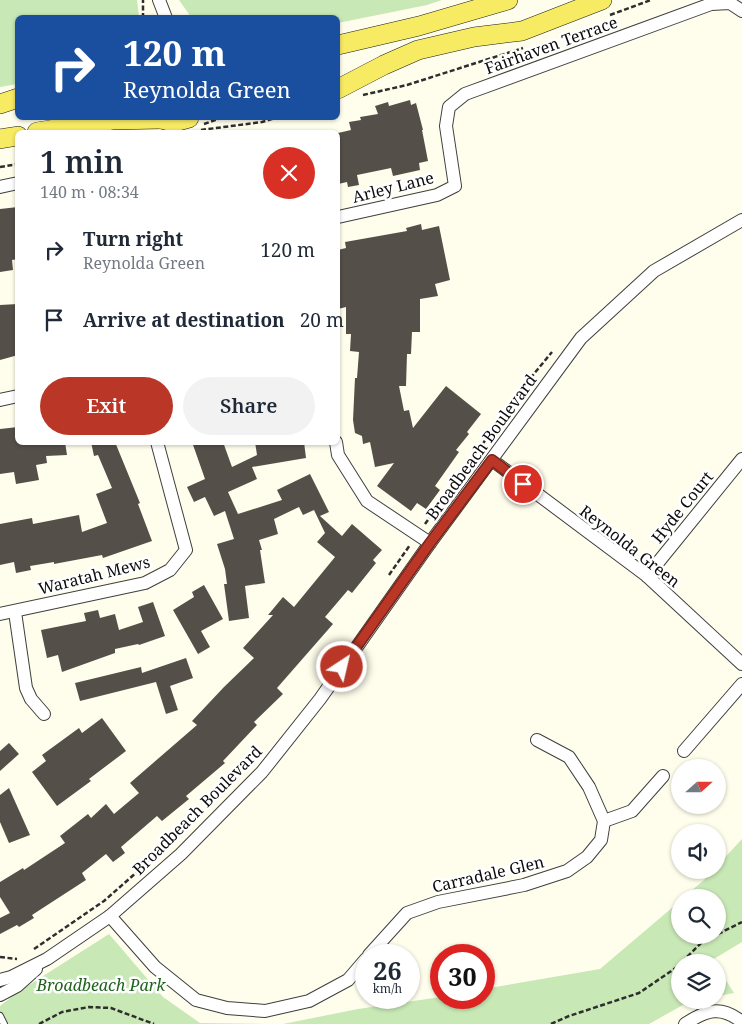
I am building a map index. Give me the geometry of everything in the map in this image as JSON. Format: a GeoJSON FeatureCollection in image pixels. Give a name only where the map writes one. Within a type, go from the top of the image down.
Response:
{"type":"FeatureCollection","features":[{"type":"Feature","properties":{"kind":"main road"},"geometry":{"type":"LineString","coordinates":[[340,45],[419,26],[508,0]]}},
{"type":"Feature","properties":{"kind":"main road"},"geometry":{"type":"LineString","coordinates":[[340,88],[418,50],[474,37],[522,31],[604,9]]}},
{"type":"Feature","properties":{"kind":"main road"},"geometry":{"type":"LineString","coordinates":[[0,104],[15,99]]}},
{"type":"Feature","properties":{"kind":"main road"},"geometry":{"type":"LineString","coordinates":[[50,130],[112,120]]}},
{"type":"Feature","properties":{"kind":"main road"},"geometry":{"type":"LineString","coordinates":[[166,120],[193,124]]}},
{"type":"Feature","properties":{"kind":"main road"},"geometry":{"type":"LineString","coordinates":[[0,139],[15,136]]}},
{"type":"Feature","properties":{"kind":"street"},"geometry":{"type":"LineString","coordinates":[[156,15],[159,0],[165,15]]}},
{"type":"Feature","properties":{"kind":"street","name":"Fairhaven Terrace"},"geometry":{"type":"LineString","coordinates":[[455,186],[446,126],[449,107],[465,94],[711,4],[730,3],[742,11]]}},
{"type":"Feature","properties":{"kind":"street"},"geometry":{"type":"LineString","coordinates":[[0,186],[15,184]]}},
{"type":"Feature","properties":{"kind":"street","name":"Arley Lane"},"geometry":{"type":"LineString","coordinates":[[340,217],[437,195],[455,186]]}},
{"type":"Feature","properties":{"kind":"street","name":"Broadbeach Boulevard"},"geometry":{"type":"LineString","coordinates":[[0,996],[17,986],[47,959],[110,916],[181,854],[262,772],[320,698],[430,543],[581,338],[654,271],[742,220]]}},
{"type":"Feature","properties":{"kind":"street"},"geometry":{"type":"LineString","coordinates":[[0,400],[15,397]]}},
{"type":"Feature","properties":{"kind":"street","name":"Waratah Mews"},"geometry":{"type":"LineString","coordinates":[[0,614],[145,583],[170,570],[186,550],[158,445]]}},
{"type":"Feature","properties":{"kind":"street"},"geometry":{"type":"LineString","coordinates":[[336,445],[338,455],[367,501],[430,543]]}},
{"type":"Feature","properties":{"kind":"street","name":"Hyde Court"},"geometry":{"type":"LineString","coordinates":[[647,576],[742,459]]}},
{"type":"Feature","properties":{"kind":"street","name":"Reynolda Green"},"geometry":{"type":"LineString","coordinates":[[492,460],[647,576],[742,664]]}},
{"type":"Feature","properties":{"kind":"street"},"geometry":{"type":"LineString","coordinates":[[15,612],[26,688],[31,700],[44,714]]}},
{"type":"Feature","properties":{"kind":"street"},"geometry":{"type":"LineString","coordinates":[[684,751],[742,684]]}},
{"type":"Feature","properties":{"kind":"street"},"geometry":{"type":"LineString","coordinates":[[537,740],[569,757],[588,787],[604,821],[632,811],[663,776]]}},
{"type":"Feature","properties":{"kind":"street","name":"Carradale Glen"},"geometry":{"type":"LineString","coordinates":[[379,944],[407,913],[438,902],[524,885],[567,871],[587,857],[601,840],[604,821]]}},
{"type":"Feature","properties":{"kind":"street"},"geometry":{"type":"LineString","coordinates":[[110,916],[155,967],[182,989],[196,1000],[227,1008],[266,1011],[309,1001],[348,980],[355,972]]}},
{"type":"Feature","properties":{"kind":"street","name":"Broadbeach Boulevard"},"geometry":{"type":"LineString","coordinates":[[0,980],[47,959]]}},
{"type":"Feature","properties":{"kind":"street"},"geometry":{"type":"LineString","coordinates":[[685,1024],[709,1011],[720,1010],[733,1015],[742,1022]]}},
{"type":"Feature","properties":{"kind":"lane"},"geometry":{"type":"LineString","coordinates":[[0,1016],[4,1024]]}},
{"type":"Feature","properties":{"kind":"path"},"geometry":{"type":"LineString","coordinates":[[142,15],[143,0]]}},
{"type":"Feature","properties":{"kind":"path"},"geometry":{"type":"LineString","coordinates":[[604,9],[651,0]]}},
{"type":"Feature","properties":{"kind":"path"},"geometry":{"type":"LineString","coordinates":[[355,98],[407,85],[523,48]]}},
{"type":"Feature","properties":{"kind":"path"},"geometry":{"type":"LineString","coordinates":[[193,124],[262,122],[268,120]]}},
{"type":"Feature","properties":{"kind":"path"},"geometry":{"type":"LineString","coordinates":[[0,168],[15,165]]}},
{"type":"Feature","properties":{"kind":"path"},"geometry":{"type":"LineString","coordinates":[[389,575],[528,381],[554,350]]}},
{"type":"Feature","properties":{"kind":"path"},"geometry":{"type":"LineString","coordinates":[[34,949],[104,900],[186,829]]}},
{"type":"Feature","properties":{"kind":"path"},"geometry":{"type":"LineString","coordinates":[[726,930],[742,921]]}},
{"type":"Feature","properties":{"kind":"path"},"geometry":{"type":"LineString","coordinates":[[691,954],[700,944]]}},
{"type":"Feature","properties":{"kind":"path"},"geometry":{"type":"LineString","coordinates":[[0,957],[18,960]]}},
{"type":"Feature","properties":{"kind":"path"},"geometry":{"type":"LineString","coordinates":[[551,1024],[569,1016],[639,993],[671,971]]}},
{"type":"Feature","properties":{"kind":"path"},"geometry":{"type":"LineString","coordinates":[[39,1024],[62,1012],[89,1007],[111,1008],[154,1024]]}},
{"type":"Feature","properties":{"kind":"green space"},"geometry":{"type":"Polygon","coordinates":[[[0,0],[137,0],[139,15],[15,15],[15,84],[0,87],[0,0]]]}},
{"type":"Feature","properties":{"kind":"green space"},"geometry":{"type":"Polygon","coordinates":[[[179,0],[442,0],[427,5],[340,23],[340,15],[190,15],[179,0]]]}},
{"type":"Feature","properties":{"kind":"green space"},"geometry":{"type":"Polygon","coordinates":[[[742,839],[742,942],[722,954],[671,954],[671,1009],[676,1009],[649,1024],[283,1024],[358,1009],[420,1009],[420,1000],[430,999],[430,1009],[495,1009],[495,987],[600,969],[671,909],[671,944],[726,944],[726,889],[693,889],[705,879],[726,879],[726,856],[742,839]]]}},
{"type":"Feature","properties":{"kind":"green space","name":"Broadbeach Park"},"geometry":{"type":"Polygon","coordinates":[[[109,934],[163,997],[200,1023],[269,1024],[0,1024],[0,1006],[18,992],[109,934]]]}},
{"type":"Feature","properties":{"kind":"green space"},"geometry":{"type":"Polygon","coordinates":[[[726,980],[734,993],[726,994],[726,980]]]}},
{"type":"Feature","properties":{"kind":"building"},"geometry":{"type":"Polygon","coordinates":[[[410,100],[411,105],[416,103],[428,161],[419,163],[420,170],[393,176],[391,168],[357,175],[359,185],[348,187],[347,182],[340,184],[340,133],[351,130],[349,122],[361,120],[360,117],[378,114],[375,106],[388,102],[389,106],[410,100]]]}},
{"type":"Feature","properties":{"kind":"building"},"geometry":{"type":"Polygon","coordinates":[[[15,207],[15,260],[12,260],[13,270],[0,272],[0,209],[15,207]]]}},
{"type":"Feature","properties":{"kind":"building"},"geometry":{"type":"Polygon","coordinates":[[[421,224],[422,230],[439,226],[450,280],[435,284],[438,296],[420,299],[420,332],[412,332],[411,354],[407,354],[406,386],[399,386],[404,411],[409,410],[413,428],[446,386],[481,414],[467,432],[469,434],[456,450],[459,452],[435,486],[440,490],[426,509],[417,503],[411,511],[377,486],[394,463],[375,467],[370,442],[363,444],[362,436],[355,433],[353,420],[355,378],[357,378],[359,352],[350,351],[351,334],[346,334],[346,307],[340,308],[340,250],[346,248],[345,242],[407,231],[406,228],[421,224]]]}},
{"type":"Feature","properties":{"kind":"building"},"geometry":{"type":"Polygon","coordinates":[[[15,304],[15,356],[0,360],[0,305],[15,304]]]}},
{"type":"Feature","properties":{"kind":"building"},"geometry":{"type":"Polygon","coordinates":[[[15,427],[15,445],[65,445],[67,455],[46,456],[47,463],[36,465],[39,480],[16,484],[14,472],[0,474],[0,429],[15,427]]]}},
{"type":"Feature","properties":{"kind":"building"},"geometry":{"type":"Polygon","coordinates":[[[92,445],[116,445],[140,503],[138,504],[152,541],[103,558],[102,555],[54,564],[54,562],[30,566],[31,570],[16,573],[14,562],[0,565],[0,524],[32,518],[33,524],[79,515],[82,532],[107,523],[96,494],[112,488],[98,455],[94,456],[92,445]]]}},
{"type":"Feature","properties":{"kind":"building"},"geometry":{"type":"Polygon","coordinates":[[[193,445],[224,445],[232,467],[257,455],[255,445],[304,445],[306,458],[252,467],[257,479],[228,492],[238,514],[282,500],[277,490],[310,474],[329,512],[320,516],[342,536],[352,524],[382,550],[373,560],[376,563],[352,593],[348,590],[325,617],[333,624],[277,688],[283,694],[254,722],[257,725],[223,761],[225,763],[186,796],[189,799],[162,821],[157,816],[121,847],[125,853],[113,862],[106,854],[82,873],[86,880],[32,915],[34,918],[19,927],[17,925],[0,934],[0,918],[10,913],[0,897],[0,882],[23,868],[24,870],[65,843],[60,836],[88,814],[91,818],[106,804],[114,814],[139,793],[130,783],[197,725],[192,721],[254,658],[243,648],[273,615],[268,615],[283,597],[294,607],[335,557],[317,542],[325,533],[314,510],[303,515],[299,507],[274,519],[278,534],[259,540],[262,550],[260,550],[265,583],[245,586],[249,618],[229,621],[224,584],[227,584],[225,569],[217,544],[234,539],[225,511],[214,516],[205,497],[194,502],[187,487],[205,479],[193,445]]]}},
{"type":"Feature","properties":{"kind":"building"},"geometry":{"type":"Polygon","coordinates":[[[204,585],[223,619],[201,631],[210,647],[198,654],[173,610],[194,597],[192,592],[204,585]]]}},
{"type":"Feature","properties":{"kind":"building"},"geometry":{"type":"Polygon","coordinates":[[[153,602],[165,636],[139,645],[115,649],[115,653],[62,672],[58,655],[47,658],[41,630],[86,621],[84,613],[98,610],[100,618],[115,614],[119,630],[143,622],[138,607],[153,602]]]}},
{"type":"Feature","properties":{"kind":"building"},"geometry":{"type":"Polygon","coordinates":[[[186,658],[193,678],[170,686],[178,710],[166,714],[156,682],[80,701],[75,683],[141,667],[142,673],[186,658]]]}},
{"type":"Feature","properties":{"kind":"building"},"geometry":{"type":"Polygon","coordinates":[[[102,718],[126,751],[89,779],[91,781],[57,806],[32,772],[46,761],[42,755],[79,728],[82,733],[102,718]]]}},
{"type":"Feature","properties":{"kind":"building"},"geometry":{"type":"Polygon","coordinates":[[[9,743],[19,754],[0,771],[0,751],[9,743]]]}},
{"type":"Feature","properties":{"kind":"building"},"geometry":{"type":"Polygon","coordinates":[[[9,788],[30,835],[9,843],[0,822],[0,795],[9,788]]]}},
{"type":"Feature","properties":{"kind":"route"},"geometry":{"type":"LineString","coordinates":[[342,667],[430,543],[492,460],[523,484]]}}]}
